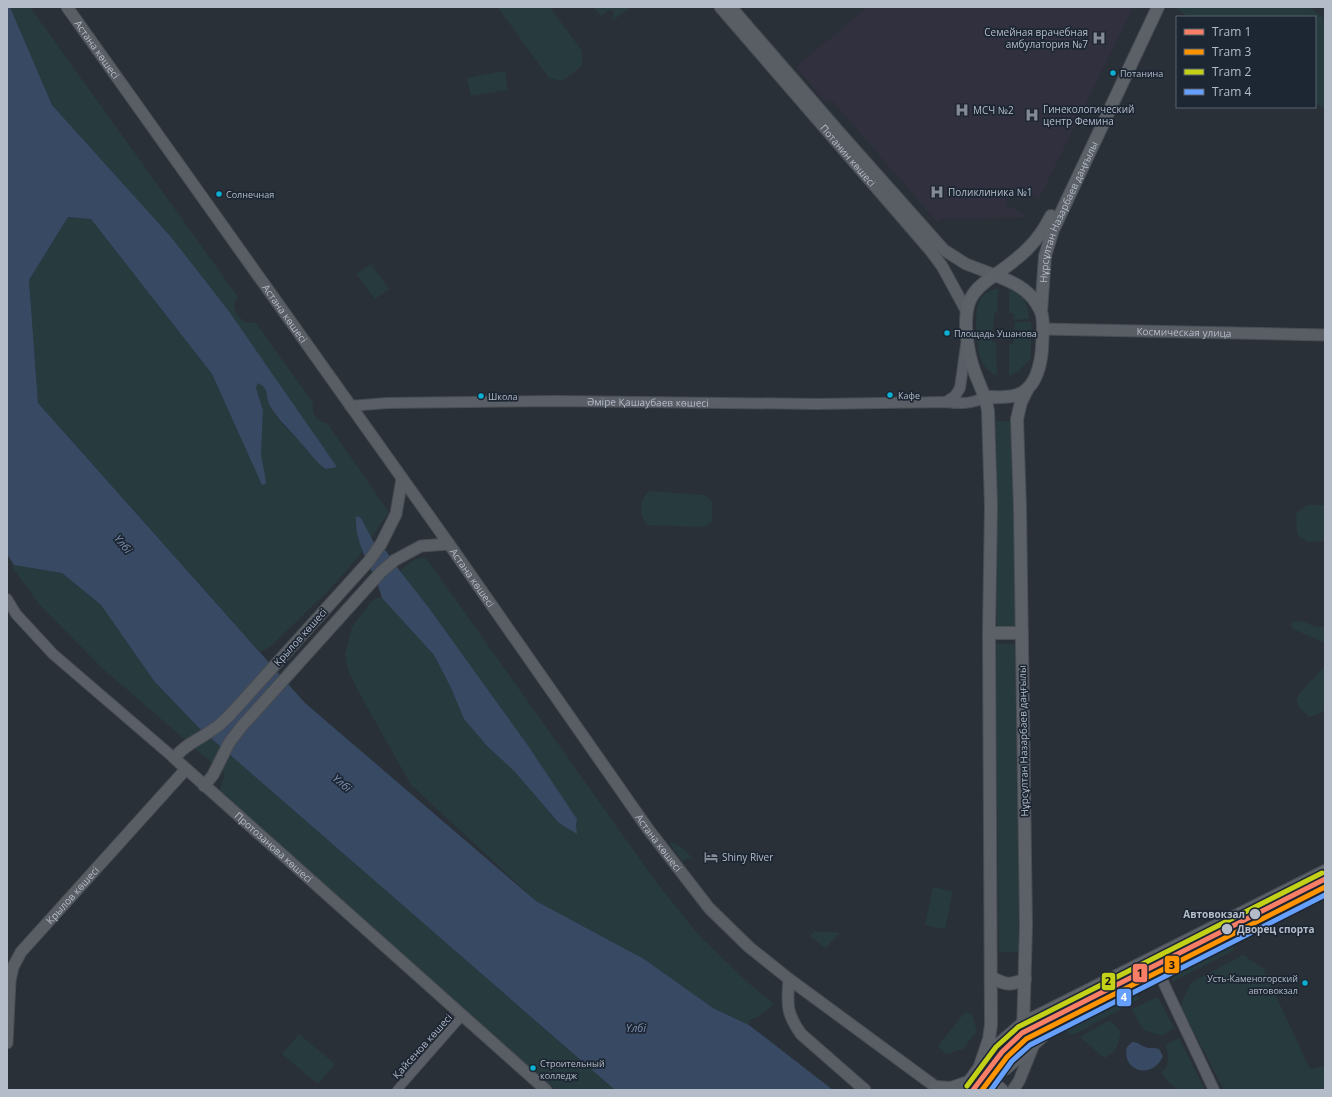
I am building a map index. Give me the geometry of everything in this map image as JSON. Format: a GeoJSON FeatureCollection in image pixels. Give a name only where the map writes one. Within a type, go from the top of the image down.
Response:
{"type":"FeatureCollection","features":[{"type":"Feature","properties":{"kind":"main road","name":"Астана көшесі"},"geometry":{"type":"LineString","coordinates":[[66,7],[449,544],[648,829],[706,904],[749,947],[789,979],[938,1088]]}},
{"type":"Feature","properties":{"kind":"main road","name":"Потанин көшесі"},"geometry":{"type":"LineString","coordinates":[[720,7],[930,250],[942,266],[966,310]]}},
{"type":"Feature","properties":{"kind":"main road","name":"Потанин көшесі"},"geometry":{"type":"LineString","coordinates":[[731,7],[944,250],[966,264],[995,275]]}},
{"type":"Feature","properties":{"kind":"main road","name":"Нұрсұлтан Назарбаев даңғылы"},"geometry":{"type":"LineString","coordinates":[[966,310],[971,297],[985,282],[1022,254],[1035,242],[1046,227],[1149,7]]}},
{"type":"Feature","properties":{"kind":"main road","name":"Нұрсұлтан Назарбаев даңғылы"},"geometry":{"type":"LineString","coordinates":[[985,1087],[1018,1044],[1023,1032],[1026,926],[1020,508],[1017,419],[1021,402],[1037,374],[1041,360],[1045,256],[1053,230],[1158,7]]}},
{"type":"Feature","properties":{"kind":"main road","name":"Нұрсұлтан Назарбаев даңғылы"},"geometry":{"type":"LineString","coordinates":[[995,275],[1022,288],[1034,300],[1042,312]]}},
{"type":"Feature","properties":{"kind":"main road"},"geometry":{"type":"LineString","coordinates":[[966,310],[967,334],[975,372],[986,397],[988,411],[991,506],[989,633],[991,1025],[989,1039],[979,1069]]}},
{"type":"Feature","properties":{"kind":"main road","name":"Космическая улица"},"geometry":{"type":"LineString","coordinates":[[1043,328],[1325,335]]}},
{"type":"Feature","properties":{"kind":"main road"},"geometry":{"type":"LineString","coordinates":[[986,397],[1017,395],[1027,390]]}},
{"type":"Feature","properties":{"kind":"main road","name":"Крылов көшесі"},"geometry":{"type":"LineString","coordinates":[[174,758],[189,743],[213,730],[229,716],[369,561],[381,544],[396,514],[402,479]]}},
{"type":"Feature","properties":{"kind":"main road","name":"Крылов көшесі"},"geometry":{"type":"LineString","coordinates":[[204,786],[216,770],[229,743],[242,726],[381,572],[395,560],[421,546],[449,544]]}},
{"type":"Feature","properties":{"kind":"main road"},"geometry":{"type":"LineString","coordinates":[[989,633],[1022,633]]}},
{"type":"Feature","properties":{"kind":"main road","name":"Протозанова көшесі"},"geometry":{"type":"LineString","coordinates":[[174,758],[546,1090]]}},
{"type":"Feature","properties":{"kind":"main road","name":"Крылов көшесі"},"geometry":{"type":"LineString","coordinates":[[7,1043],[9,980],[12,967],[20,952],[186,769]]}},
{"type":"Feature","properties":{"kind":"main road"},"geometry":{"type":"LineString","coordinates":[[938,1088],[966,1086],[992,1050],[1023,1023],[1325,871]]}},
{"type":"Feature","properties":{"kind":"main road"},"geometry":{"type":"LineString","coordinates":[[985,1087],[1050,1030],[1325,889]]}},
{"type":"Feature","properties":{"kind":"main road"},"geometry":{"type":"LineString","coordinates":[[991,977],[1006,984],[1014,984],[1025,979]]}},
{"type":"Feature","properties":{"kind":"main road"},"geometry":{"type":"LineString","coordinates":[[789,979],[788,998],[790,1015],[794,1024],[801,1034],[865,1090]]}},
{"type":"Feature","properties":{"kind":"main road"},"geometry":{"type":"LineString","coordinates":[[1013,1090],[1019,1081],[1034,1044]]}},
{"type":"Feature","properties":{"kind":"main road"},"geometry":{"type":"LineString","coordinates":[[985,1087],[998,1086],[1002,1090]]}},
{"type":"Feature","properties":{"kind":"street"},"geometry":{"type":"LineString","coordinates":[[946,402],[955,396],[960,388],[963,376],[967,334]]}},
{"type":"Feature","properties":{"kind":"street","name":"Әміре Қашаубаев көшесі"},"geometry":{"type":"LineString","coordinates":[[350,406],[387,403],[548,401],[817,404],[946,402],[960,404],[977,401],[986,397]]}},
{"type":"Feature","properties":{"kind":"street","name":"Протозанова көшесі"},"geometry":{"type":"LineString","coordinates":[[7,599],[16,614],[53,654],[174,758]]}},
{"type":"Feature","properties":{"kind":"street"},"geometry":{"type":"LineString","coordinates":[[1161,954],[1160,973],[1165,986],[1214,1090]]}},
{"type":"Feature","properties":{"kind":"street","name":"Қайсенов көшесі"},"geometry":{"type":"LineString","coordinates":[[397,1090],[462,1016]]}},
{"type":"Feature","properties":{"kind":"shaded area","name":"МСЧ №2"},"geometry":{"type":"Polygon","coordinates":[[[867,7],[1133,7],[1039,199],[1013,187],[1005,204],[1029,217],[941,219],[937,222],[832,100],[826,103],[796,67],[867,7]]]}},
{"type":"Feature","properties":{"kind":"green space"},"geometry":{"type":"Polygon","coordinates":[[[10,7],[30,7],[238,297],[234,305],[237,315],[245,322],[256,323],[313,403],[314,414],[317,419],[327,423],[389,512],[360,555],[329,590],[270,647],[260,652],[38,403],[29,280],[68,217],[91,219],[212,374],[262,485],[265,475],[261,455],[263,410],[256,388],[258,382],[265,388],[271,409],[292,434],[301,442],[171,237],[52,105],[10,7]]]}},
{"type":"Feature","properties":{"kind":"green space"},"geometry":{"type":"Polygon","coordinates":[[[498,7],[550,7],[582,51],[582,66],[562,81],[549,78],[498,7]]]}},
{"type":"Feature","properties":{"kind":"green space"},"geometry":{"type":"Polygon","coordinates":[[[593,7],[631,7],[612,21],[614,11],[609,10],[601,16],[593,7]]]}},
{"type":"Feature","properties":{"kind":"green space"},"geometry":{"type":"Polygon","coordinates":[[[1175,7],[1309,7],[1325,19],[1325,109],[1316,104],[1316,16],[1187,16],[1175,7]]]}},
{"type":"Feature","properties":{"kind":"green space"},"geometry":{"type":"Polygon","coordinates":[[[505,71],[508,90],[471,96],[467,78],[505,71]]]}},
{"type":"Feature","properties":{"kind":"green space"},"geometry":{"type":"Polygon","coordinates":[[[371,264],[389,289],[375,299],[356,274],[371,264]]]}},
{"type":"Feature","properties":{"kind":"green space"},"geometry":{"type":"Polygon","coordinates":[[[998,289],[997,313],[994,313],[992,342],[996,343],[997,375],[989,371],[983,364],[978,350],[976,330],[977,310],[979,303],[985,294],[998,289]]]}},
{"type":"Feature","properties":{"kind":"green space"},"geometry":{"type":"Polygon","coordinates":[[[1009,290],[1022,297],[1028,309],[1029,319],[1014,320],[1013,313],[1009,313],[1009,290]]]}},
{"type":"Feature","properties":{"kind":"green space"},"geometry":{"type":"Polygon","coordinates":[[[1015,322],[1031,322],[1031,358],[1018,372],[1009,376],[1009,344],[1013,344],[1015,322]]]}},
{"type":"Feature","properties":{"kind":"green space"},"geometry":{"type":"Polygon","coordinates":[[[996,421],[1013,421],[1015,626],[997,626],[996,421]]]}},
{"type":"Feature","properties":{"kind":"green space"},"geometry":{"type":"Polygon","coordinates":[[[649,491],[705,495],[712,502],[712,522],[705,527],[646,525],[641,511],[641,504],[649,491]]]}},
{"type":"Feature","properties":{"kind":"green space"},"geometry":{"type":"Polygon","coordinates":[[[1308,505],[1325,505],[1325,541],[1308,542],[1297,534],[1296,513],[1308,505]]]}},
{"type":"Feature","properties":{"kind":"green space"},"geometry":{"type":"Polygon","coordinates":[[[420,558],[426,558],[654,879],[697,933],[746,981],[774,1004],[760,1016],[750,1020],[749,1025],[713,1008],[644,959],[536,901],[411,785],[357,689],[348,670],[345,655],[352,627],[370,603],[376,598],[382,598],[434,655],[451,688],[464,719],[487,746],[514,771],[559,823],[576,826],[577,819],[529,747],[429,608],[400,571],[412,561],[420,558]]]}},
{"type":"Feature","properties":{"kind":"green space"},"geometry":{"type":"Polygon","coordinates":[[[14,565],[62,573],[101,605],[154,681],[198,727],[615,1090],[556,1090],[219,792],[225,774],[102,668],[39,604],[12,567],[14,565]]]}},
{"type":"Feature","properties":{"kind":"green space"},"geometry":{"type":"Polygon","coordinates":[[[1302,621],[1316,627],[1325,627],[1325,643],[1293,629],[1291,626],[1292,622],[1302,621]]]}},
{"type":"Feature","properties":{"kind":"green space"},"geometry":{"type":"Polygon","coordinates":[[[995,644],[1015,644],[1019,952],[999,952],[995,644]]]}},
{"type":"Feature","properties":{"kind":"green space"},"geometry":{"type":"Polygon","coordinates":[[[1325,666],[1325,710],[1309,717],[1300,708],[1296,701],[1299,694],[1325,666]]]}},
{"type":"Feature","properties":{"kind":"green space"},"geometry":{"type":"Polygon","coordinates":[[[671,842],[681,847],[692,857],[692,860],[687,858],[683,862],[670,844],[671,842]]]}},
{"type":"Feature","properties":{"kind":"green space"},"geometry":{"type":"Polygon","coordinates":[[[933,887],[953,891],[945,929],[925,925],[933,887]]]}},
{"type":"Feature","properties":{"kind":"green space"},"geometry":{"type":"Polygon","coordinates":[[[815,931],[840,933],[825,948],[810,936],[815,931]]]}},
{"type":"Feature","properties":{"kind":"green space"},"geometry":{"type":"Polygon","coordinates":[[[1231,943],[1234,947],[1233,951],[1172,982],[1172,976],[1175,971],[1231,943]]]}},
{"type":"Feature","properties":{"kind":"green space"},"geometry":{"type":"Polygon","coordinates":[[[1243,955],[1263,968],[1310,1069],[1325,1066],[1324,1090],[1224,1090],[1181,1007],[1191,983],[1243,955]]]}},
{"type":"Feature","properties":{"kind":"green space"},"geometry":{"type":"Polygon","coordinates":[[[1136,993],[1139,999],[1075,1034],[1070,1034],[1069,1032],[1067,1033],[1065,1030],[1136,993]]]}},
{"type":"Feature","properties":{"kind":"green space"},"geometry":{"type":"Polygon","coordinates":[[[1158,997],[1174,1028],[1162,1036],[1143,1030],[1132,1009],[1158,997]]]}},
{"type":"Feature","properties":{"kind":"green space"},"geometry":{"type":"Polygon","coordinates":[[[965,1012],[972,1014],[977,1031],[963,1049],[946,1054],[938,1046],[965,1012]]]}},
{"type":"Feature","properties":{"kind":"green space"},"geometry":{"type":"Polygon","coordinates":[[[1110,1020],[1121,1032],[1116,1048],[1112,1053],[1104,1058],[1080,1037],[1110,1020]]]}},
{"type":"Feature","properties":{"kind":"green space"},"geometry":{"type":"Polygon","coordinates":[[[299,1034],[335,1064],[318,1084],[282,1054],[299,1034]]]}},
{"type":"Feature","properties":{"kind":"green space"},"geometry":{"type":"Polygon","coordinates":[[[1179,1038],[1205,1090],[1179,1090],[1168,1082],[1161,1072],[1167,1067],[1168,1058],[1166,1045],[1179,1038]]]}},
{"type":"Feature","properties":{"kind":"water","name":"Үлбі"},"geometry":{"type":"Polygon","coordinates":[[[7,7],[10,7],[52,105],[171,237],[228,310],[337,467],[326,469],[315,460],[277,416],[270,406],[266,390],[258,383],[256,388],[263,410],[261,455],[266,484],[262,485],[212,374],[91,219],[68,217],[29,280],[38,403],[305,703],[536,901],[644,959],[713,1008],[749,1025],[833,1090],[615,1090],[198,727],[154,681],[101,605],[62,573],[14,565],[7,554],[7,7]]]}},
{"type":"Feature","properties":{"kind":"water"},"geometry":{"type":"Polygon","coordinates":[[[356,516],[361,518],[373,541],[386,551],[429,608],[529,747],[577,819],[577,834],[559,823],[514,771],[487,746],[464,719],[451,688],[434,655],[382,598],[375,577],[358,538],[356,516]]]}},
{"type":"Feature","properties":{"kind":"water"},"geometry":{"type":"Polygon","coordinates":[[[1132,1042],[1147,1048],[1159,1049],[1163,1056],[1158,1064],[1146,1070],[1139,1070],[1133,1067],[1126,1056],[1127,1047],[1132,1042]]]}},
{"type":"Feature","properties":{"kind":"tram line","name":"2"},"geometry":{"type":"LineString","coordinates":[[967,1086],[996,1047],[1018,1027],[1322,873]]}},
{"type":"Feature","properties":{"kind":"tram line","name":"1"},"geometry":{"type":"LineString","coordinates":[[973,1090],[1002,1052],[1022,1033],[1325,879]]}},
{"type":"Feature","properties":{"kind":"tram line","name":"3"},"geometry":{"type":"LineString","coordinates":[[982,1090],[1007,1057],[1026,1039],[1325,887]]}},
{"type":"Feature","properties":{"kind":"tram line","name":"4"},"geometry":{"type":"LineString","coordinates":[[991,1090],[1012,1061],[1030,1045],[1325,895]]}},
{"type":"Feature","properties":{"kind":"place","name":"Семейная врачебная амбулатория №7"},"geometry":{"type":"Point","coordinates":[1099,38]}},
{"type":"Feature","properties":{"kind":"place","name":"Потанина"},"geometry":{"type":"Point","coordinates":[1113,73]}},
{"type":"Feature","properties":{"kind":"place","name":"МСЧ №2"},"geometry":{"type":"Point","coordinates":[962,110]}},
{"type":"Feature","properties":{"kind":"place","name":"Гинекологический центр Фемина"},"geometry":{"type":"Point","coordinates":[1032,115]}},
{"type":"Feature","properties":{"kind":"place","name":"Поликлиника №1"},"geometry":{"type":"Point","coordinates":[937,192]}},
{"type":"Feature","properties":{"kind":"place","name":"Солнечная"},"geometry":{"type":"Point","coordinates":[219,194]}},
{"type":"Feature","properties":{"kind":"place","name":"Площадь Ушанова"},"geometry":{"type":"Point","coordinates":[947,333]}},
{"type":"Feature","properties":{"kind":"place","name":"Кафе"},"geometry":{"type":"Point","coordinates":[890,395]}},
{"type":"Feature","properties":{"kind":"place","name":"Школа"},"geometry":{"type":"Point","coordinates":[481,396]}},
{"type":"Feature","properties":{"kind":"place","name":"Shiny River"},"geometry":{"type":"Point","coordinates":[711,857]}},
{"type":"Feature","properties":{"kind":"place","name":"Автовокзал"},"geometry":{"type":"Point","coordinates":[1255,914]}},
{"type":"Feature","properties":{"kind":"place","name":"Дворец спорта"},"geometry":{"type":"Point","coordinates":[1227,929]}},
{"type":"Feature","properties":{"kind":"place","name":"Усть-Каменогорский автовокзал"},"geometry":{"type":"Point","coordinates":[1305,983]}},
{"type":"Feature","properties":{"kind":"place","name":"Строительный колледж"},"geometry":{"type":"Point","coordinates":[533,1068]}}]}
